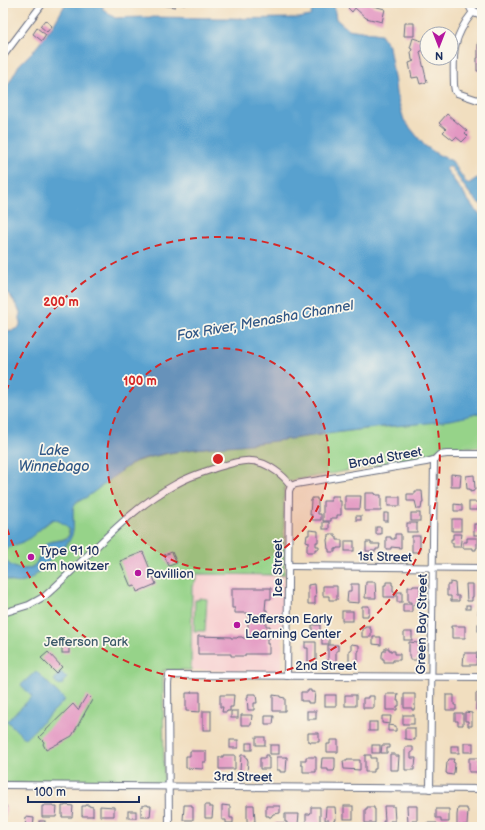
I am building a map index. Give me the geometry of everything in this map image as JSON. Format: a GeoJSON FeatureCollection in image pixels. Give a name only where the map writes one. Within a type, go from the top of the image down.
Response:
{"type":"FeatureCollection","features":[{"type":"Feature","properties":{"kind":"street"},"geometry":{"type":"LineString","coordinates":[[3,56],[43,3]]}},
{"type":"Feature","properties":{"kind":"street"},"geometry":{"type":"LineString","coordinates":[[470,3],[471,9],[475,14],[482,14]]}},
{"type":"Feature","properties":{"kind":"street"},"geometry":{"type":"LineString","coordinates":[[473,12],[460,30],[453,52],[454,85],[457,93],[478,100]]}},
{"type":"Feature","properties":{"kind":"street","name":"Broad Street"},"geometry":{"type":"LineString","coordinates":[[291,486],[434,460],[439,456],[447,454],[482,454]]}},
{"type":"Feature","properties":{"kind":"street"},"geometry":{"type":"LineString","coordinates":[[3,613],[29,605],[44,596],[126,518],[165,490],[190,477],[228,464],[252,460],[269,465],[291,486]]}},
{"type":"Feature","properties":{"kind":"street","name":"Green Bay Street"},"geometry":{"type":"LineString","coordinates":[[430,789],[434,460]]}},
{"type":"Feature","properties":{"kind":"street","name":"Ice Street"},"geometry":{"type":"LineString","coordinates":[[287,676],[289,491],[291,486]]}},
{"type":"Feature","properties":{"kind":"street","name":"1st Street"},"geometry":{"type":"LineString","coordinates":[[288,566],[482,568]]}},
{"type":"Feature","properties":{"kind":"street","name":"2nd Street"},"geometry":{"type":"LineString","coordinates":[[168,786],[169,675],[482,677]]}},
{"type":"Feature","properties":{"kind":"street","name":"3rd Street"},"geometry":{"type":"LineString","coordinates":[[3,785],[482,790]]}},
{"type":"Feature","properties":{"kind":"street"},"geometry":{"type":"LineString","coordinates":[[168,786],[169,827]]}},
{"type":"Feature","properties":{"kind":"shaded area","name":"Jefferson Early Learning Center"},"geometry":{"type":"Polygon","coordinates":[[[196,574],[284,575],[281,669],[277,672],[191,670],[192,586],[194,584],[196,574]]]}},
{"type":"Feature","properties":{"kind":"green space","name":"Jefferson Park"},"geometry":{"type":"Polygon","coordinates":[[[482,412],[482,447],[442,447],[425,457],[290,481],[284,489],[284,575],[196,574],[196,580],[192,586],[191,670],[163,670],[164,784],[3,783],[3,578],[11,581],[24,582],[40,571],[59,551],[64,548],[70,539],[73,530],[73,511],[75,504],[135,462],[168,453],[354,430],[435,422],[482,412]]]}},
{"type":"Feature","properties":{"kind":"green space"},"geometry":{"type":"Polygon","coordinates":[[[53,519],[62,522],[68,528],[69,535],[67,537],[50,542],[44,546],[38,561],[27,569],[18,569],[7,562],[4,552],[7,548],[15,545],[38,531],[53,519]]]}},
{"type":"Feature","properties":{"kind":"green space"},"geometry":{"type":"Polygon","coordinates":[[[199,598],[207,599],[205,631],[194,631],[195,600],[199,600],[199,598]]]}},
{"type":"Feature","properties":{"kind":"water"},"geometry":{"type":"Polygon","coordinates":[[[66,3],[106,3],[102,8],[115,18],[299,18],[310,16],[312,11],[312,3],[334,3],[336,19],[348,29],[381,34],[389,46],[396,93],[404,120],[424,145],[437,154],[452,161],[468,184],[477,178],[482,179],[482,205],[461,182],[451,167],[446,169],[476,211],[482,216],[482,412],[455,419],[427,423],[210,447],[169,453],[139,460],[121,471],[76,504],[73,511],[73,531],[68,543],[35,575],[25,582],[19,583],[3,578],[3,331],[18,328],[20,325],[20,312],[10,295],[3,291],[3,94],[19,65],[35,49],[53,26],[66,3]],[[53,519],[27,540],[6,550],[4,552],[8,563],[17,569],[29,568],[36,563],[47,543],[63,540],[68,537],[70,531],[65,525],[53,519]]]}},
{"type":"Feature","properties":{"kind":"water"},"geometry":{"type":"Polygon","coordinates":[[[36,671],[65,700],[25,739],[7,721],[32,697],[21,685],[36,671]]]}},
{"type":"Feature","properties":{"kind":"water"},"geometry":{"type":"Polygon","coordinates":[[[61,672],[67,678],[62,685],[61,684],[59,686],[54,680],[61,672]]]}},
{"type":"Feature","properties":{"kind":"building"},"geometry":{"type":"Polygon","coordinates":[[[152,3],[185,3],[185,5],[176,4],[175,7],[152,3]]]}},
{"type":"Feature","properties":{"kind":"building"},"geometry":{"type":"Polygon","coordinates":[[[351,3],[370,3],[373,6],[385,9],[382,22],[366,18],[355,8],[352,12],[348,8],[351,3]]]}},
{"type":"Feature","properties":{"kind":"building"},"geometry":{"type":"Polygon","coordinates":[[[45,20],[52,26],[47,32],[40,26],[45,20]]]}},
{"type":"Feature","properties":{"kind":"building"},"geometry":{"type":"Polygon","coordinates":[[[405,23],[414,23],[414,36],[404,36],[405,23]]]}},
{"type":"Feature","properties":{"kind":"building"},"geometry":{"type":"Polygon","coordinates":[[[37,28],[46,35],[42,41],[33,34],[37,28]]]}},
{"type":"Feature","properties":{"kind":"building"},"geometry":{"type":"Polygon","coordinates":[[[413,38],[419,40],[419,66],[423,66],[427,82],[420,84],[418,77],[412,78],[409,63],[414,61],[412,60],[412,49],[410,48],[413,38]]]}},
{"type":"Feature","properties":{"kind":"building"},"geometry":{"type":"Polygon","coordinates":[[[478,42],[482,42],[482,71],[477,71],[478,42]]]}},
{"type":"Feature","properties":{"kind":"building"},"geometry":{"type":"Polygon","coordinates":[[[447,114],[467,131],[465,133],[468,136],[462,142],[456,137],[453,140],[443,132],[446,129],[439,123],[447,114]]]}},
{"type":"Feature","properties":{"kind":"building"},"geometry":{"type":"Polygon","coordinates":[[[451,474],[461,475],[460,487],[451,487],[451,474]]]}},
{"type":"Feature","properties":{"kind":"building"},"geometry":{"type":"Polygon","coordinates":[[[474,475],[475,489],[474,491],[470,492],[470,489],[467,489],[466,476],[474,475]]]}},
{"type":"Feature","properties":{"kind":"building"},"geometry":{"type":"Polygon","coordinates":[[[415,491],[422,491],[423,503],[421,509],[417,509],[415,501],[407,501],[407,494],[415,494],[415,491]]]}},
{"type":"Feature","properties":{"kind":"building"},"geometry":{"type":"Polygon","coordinates":[[[365,493],[375,493],[376,495],[381,495],[381,511],[365,511],[365,493]]]}},
{"type":"Feature","properties":{"kind":"building"},"geometry":{"type":"Polygon","coordinates":[[[331,496],[339,496],[339,501],[341,501],[341,515],[337,515],[337,518],[331,518],[331,521],[323,521],[323,501],[331,501],[331,496]]]}},
{"type":"Feature","properties":{"kind":"building"},"geometry":{"type":"Polygon","coordinates":[[[345,496],[361,496],[360,509],[345,509],[345,496]]]}},
{"type":"Feature","properties":{"kind":"building"},"geometry":{"type":"Polygon","coordinates":[[[388,497],[400,497],[400,506],[388,506],[388,497]]]}},
{"type":"Feature","properties":{"kind":"building"},"geometry":{"type":"Polygon","coordinates":[[[312,498],[317,498],[318,500],[318,514],[321,514],[321,520],[312,520],[312,515],[310,515],[312,498]]]}},
{"type":"Feature","properties":{"kind":"building"},"geometry":{"type":"Polygon","coordinates":[[[469,502],[478,502],[478,510],[469,510],[469,502]]]}},
{"type":"Feature","properties":{"kind":"building"},"geometry":{"type":"Polygon","coordinates":[[[454,504],[462,505],[462,511],[454,511],[454,504]]]}},
{"type":"Feature","properties":{"kind":"building"},"geometry":{"type":"Polygon","coordinates":[[[384,513],[388,513],[388,521],[384,521],[384,513]]]}},
{"type":"Feature","properties":{"kind":"building"},"geometry":{"type":"Polygon","coordinates":[[[411,513],[420,513],[420,521],[411,521],[411,513]]]}},
{"type":"Feature","properties":{"kind":"building"},"geometry":{"type":"Polygon","coordinates":[[[356,516],[361,516],[361,520],[356,520],[356,516]]]}},
{"type":"Feature","properties":{"kind":"building"},"geometry":{"type":"Polygon","coordinates":[[[452,519],[461,519],[461,531],[452,531],[452,519]]]}},
{"type":"Feature","properties":{"kind":"building"},"geometry":{"type":"Polygon","coordinates":[[[323,522],[329,522],[329,529],[323,529],[323,522]]]}},
{"type":"Feature","properties":{"kind":"building"},"geometry":{"type":"Polygon","coordinates":[[[407,523],[417,523],[417,532],[407,532],[407,523]]]}},
{"type":"Feature","properties":{"kind":"building"},"geometry":{"type":"Polygon","coordinates":[[[474,524],[482,524],[482,535],[474,535],[474,524]]]}},
{"type":"Feature","properties":{"kind":"building"},"geometry":{"type":"Polygon","coordinates":[[[376,527],[381,527],[381,534],[376,534],[376,527]]]}},
{"type":"Feature","properties":{"kind":"building"},"geometry":{"type":"Polygon","coordinates":[[[309,530],[318,531],[318,542],[316,542],[316,546],[319,546],[319,549],[315,549],[315,552],[307,552],[307,544],[309,544],[309,542],[306,541],[307,535],[309,535],[309,530]]]}},
{"type":"Feature","properties":{"kind":"building"},"geometry":{"type":"Polygon","coordinates":[[[329,534],[335,534],[337,540],[342,540],[342,548],[335,549],[335,552],[329,552],[327,540],[329,534]]]}},
{"type":"Feature","properties":{"kind":"building"},"geometry":{"type":"Polygon","coordinates":[[[395,534],[401,534],[401,548],[391,547],[391,549],[386,549],[386,537],[395,539],[395,534]]]}},
{"type":"Feature","properties":{"kind":"building"},"geometry":{"type":"Polygon","coordinates":[[[453,534],[462,534],[460,547],[453,547],[451,539],[453,539],[453,534]]]}},
{"type":"Feature","properties":{"kind":"building"},"geometry":{"type":"Polygon","coordinates":[[[412,536],[420,536],[420,552],[412,552],[412,536]]]}},
{"type":"Feature","properties":{"kind":"building"},"geometry":{"type":"Polygon","coordinates":[[[467,538],[477,538],[476,550],[473,550],[473,548],[463,548],[463,542],[467,542],[467,538]]]}},
{"type":"Feature","properties":{"kind":"building"},"geometry":{"type":"Polygon","coordinates":[[[345,541],[354,541],[354,551],[345,551],[345,541]]]}},
{"type":"Feature","properties":{"kind":"building"},"geometry":{"type":"Polygon","coordinates":[[[366,542],[371,542],[371,544],[380,544],[379,549],[376,549],[376,551],[366,551],[366,542]]]}},
{"type":"Feature","properties":{"kind":"building","name":"Pavillion"},"geometry":{"type":"Polygon","coordinates":[[[143,552],[156,584],[137,592],[135,586],[131,587],[120,561],[143,552]]]}},
{"type":"Feature","properties":{"kind":"building"},"geometry":{"type":"Polygon","coordinates":[[[172,552],[177,563],[169,566],[164,555],[172,552]]]}},
{"type":"Feature","properties":{"kind":"building"},"geometry":{"type":"Polygon","coordinates":[[[366,582],[375,582],[376,598],[365,598],[366,582]]]}},
{"type":"Feature","properties":{"kind":"building"},"geometry":{"type":"Polygon","coordinates":[[[386,582],[392,582],[395,597],[384,597],[384,585],[386,585],[386,582]]]}},
{"type":"Feature","properties":{"kind":"building"},"geometry":{"type":"Polygon","coordinates":[[[450,582],[455,583],[456,596],[459,596],[459,601],[451,601],[451,596],[447,596],[447,585],[450,585],[450,582]]]}},
{"type":"Feature","properties":{"kind":"building"},"geometry":{"type":"Polygon","coordinates":[[[315,584],[315,604],[308,604],[308,585],[315,584]]]}},
{"type":"Feature","properties":{"kind":"building"},"geometry":{"type":"Polygon","coordinates":[[[351,584],[359,584],[359,603],[347,602],[348,591],[351,591],[351,584]]]}},
{"type":"Feature","properties":{"kind":"building"},"geometry":{"type":"Polygon","coordinates":[[[466,584],[473,584],[472,601],[467,601],[466,584]]]}},
{"type":"Feature","properties":{"kind":"building"},"geometry":{"type":"Polygon","coordinates":[[[323,586],[337,586],[337,600],[329,600],[329,596],[323,596],[323,586]]]}},
{"type":"Feature","properties":{"kind":"building"},"geometry":{"type":"Polygon","coordinates":[[[420,586],[420,602],[416,602],[416,605],[412,605],[412,612],[403,612],[403,604],[411,604],[411,602],[408,602],[408,587],[420,586]]]}},
{"type":"Feature","properties":{"kind":"building"},"geometry":{"type":"Polygon","coordinates":[[[232,588],[271,588],[271,599],[266,599],[265,610],[267,610],[266,626],[270,626],[270,638],[267,638],[267,644],[269,644],[269,654],[245,654],[245,656],[231,656],[231,654],[198,654],[198,636],[248,638],[248,613],[235,613],[235,608],[232,608],[232,588]]]}},
{"type":"Feature","properties":{"kind":"building"},"geometry":{"type":"Polygon","coordinates":[[[397,592],[402,592],[402,602],[397,602],[397,592]]]}},
{"type":"Feature","properties":{"kind":"building"},"geometry":{"type":"Polygon","coordinates":[[[466,605],[470,605],[470,609],[466,609],[466,605]]]}},
{"type":"Feature","properties":{"kind":"building"},"geometry":{"type":"Polygon","coordinates":[[[479,605],[482,605],[482,614],[478,614],[479,605]]]}},
{"type":"Feature","properties":{"kind":"building"},"geometry":{"type":"Polygon","coordinates":[[[362,606],[369,606],[368,616],[362,616],[362,606]]]}},
{"type":"Feature","properties":{"kind":"building"},"geometry":{"type":"Polygon","coordinates":[[[342,611],[353,611],[353,621],[342,621],[342,611]]]}},
{"type":"Feature","properties":{"kind":"building"},"geometry":{"type":"Polygon","coordinates":[[[478,624],[482,624],[482,631],[478,631],[478,624]]]}},
{"type":"Feature","properties":{"kind":"building"},"geometry":{"type":"Polygon","coordinates":[[[312,625],[320,625],[320,633],[312,633],[312,625]]]}},
{"type":"Feature","properties":{"kind":"building"},"geometry":{"type":"Polygon","coordinates":[[[365,626],[370,626],[371,637],[362,637],[362,628],[365,628],[365,626]]]}},
{"type":"Feature","properties":{"kind":"building"},"geometry":{"type":"Polygon","coordinates":[[[451,626],[465,626],[465,638],[452,638],[451,626]]]}},
{"type":"Feature","properties":{"kind":"building"},"geometry":{"type":"Polygon","coordinates":[[[404,632],[412,632],[412,640],[404,640],[404,632]]]}},
{"type":"Feature","properties":{"kind":"building"},"geometry":{"type":"Polygon","coordinates":[[[322,636],[329,636],[329,644],[322,644],[322,636]]]}},
{"type":"Feature","properties":{"kind":"building"},"geometry":{"type":"Polygon","coordinates":[[[373,637],[381,637],[381,645],[373,644],[373,637]]]}},
{"type":"Feature","properties":{"kind":"building"},"geometry":{"type":"Polygon","coordinates":[[[305,642],[316,642],[316,662],[308,662],[308,648],[305,648],[305,642]]]}},
{"type":"Feature","properties":{"kind":"building"},"geometry":{"type":"Polygon","coordinates":[[[409,642],[418,643],[417,660],[410,660],[409,642]]]}},
{"type":"Feature","properties":{"kind":"building"},"geometry":{"type":"Polygon","coordinates":[[[62,644],[69,644],[69,653],[62,653],[62,644]]]}},
{"type":"Feature","properties":{"kind":"building"},"geometry":{"type":"Polygon","coordinates":[[[351,644],[359,645],[357,663],[350,663],[349,661],[349,650],[351,650],[351,644]]]}},
{"type":"Feature","properties":{"kind":"building"},"geometry":{"type":"Polygon","coordinates":[[[328,645],[338,645],[335,663],[328,663],[328,645]]]}},
{"type":"Feature","properties":{"kind":"building"},"geometry":{"type":"Polygon","coordinates":[[[385,648],[395,651],[395,654],[400,654],[400,660],[384,662],[382,655],[385,648]]]}},
{"type":"Feature","properties":{"kind":"building"},"geometry":{"type":"Polygon","coordinates":[[[48,652],[62,667],[56,673],[41,658],[48,652]]]}},
{"type":"Feature","properties":{"kind":"building"},"geometry":{"type":"Polygon","coordinates":[[[464,653],[477,653],[476,665],[463,665],[464,653]]]}},
{"type":"Feature","properties":{"kind":"building"},"geometry":{"type":"Polygon","coordinates":[[[308,690],[315,692],[314,703],[301,701],[301,692],[308,692],[308,690]]]}},
{"type":"Feature","properties":{"kind":"building"},"geometry":{"type":"Polygon","coordinates":[[[200,692],[200,712],[186,711],[186,693],[200,692]]]}},
{"type":"Feature","properties":{"kind":"building"},"geometry":{"type":"Polygon","coordinates":[[[476,693],[482,693],[482,711],[476,710],[476,693]]]}},
{"type":"Feature","properties":{"kind":"building"},"geometry":{"type":"Polygon","coordinates":[[[248,694],[256,694],[257,703],[254,703],[254,710],[248,710],[248,694]]]}},
{"type":"Feature","properties":{"kind":"building"},"geometry":{"type":"Polygon","coordinates":[[[386,694],[398,694],[397,701],[399,701],[399,706],[397,706],[397,710],[386,710],[386,694]]]}},
{"type":"Feature","properties":{"kind":"building"},"geometry":{"type":"Polygon","coordinates":[[[404,694],[415,694],[414,710],[412,710],[412,708],[404,708],[404,694]]]}},
{"type":"Feature","properties":{"kind":"building"},"geometry":{"type":"Polygon","coordinates":[[[87,695],[92,700],[72,736],[46,750],[43,744],[44,742],[39,737],[73,704],[78,710],[87,695]]]}},
{"type":"Feature","properties":{"kind":"building"},"geometry":{"type":"Polygon","coordinates":[[[220,695],[234,695],[233,707],[230,707],[230,711],[222,712],[223,707],[220,707],[220,695]]]}},
{"type":"Feature","properties":{"kind":"building"},"geometry":{"type":"Polygon","coordinates":[[[273,695],[285,698],[285,711],[273,711],[273,695]]]}},
{"type":"Feature","properties":{"kind":"building"},"geometry":{"type":"Polygon","coordinates":[[[325,695],[336,695],[336,706],[325,706],[325,695]]]}},
{"type":"Feature","properties":{"kind":"building"},"geometry":{"type":"Polygon","coordinates":[[[345,695],[356,695],[356,706],[345,706],[345,695]]]}},
{"type":"Feature","properties":{"kind":"building"},"geometry":{"type":"Polygon","coordinates":[[[446,695],[454,695],[454,705],[456,705],[456,710],[446,710],[446,695]]]}},
{"type":"Feature","properties":{"kind":"building"},"geometry":{"type":"Polygon","coordinates":[[[368,696],[374,696],[374,708],[363,708],[363,698],[368,698],[368,696]]]}},
{"type":"Feature","properties":{"kind":"building"},"geometry":{"type":"Polygon","coordinates":[[[203,711],[211,711],[211,730],[203,730],[203,711]]]}},
{"type":"Feature","properties":{"kind":"building"},"geometry":{"type":"Polygon","coordinates":[[[231,711],[238,711],[238,718],[231,718],[231,711]]]}},
{"type":"Feature","properties":{"kind":"building"},"geometry":{"type":"Polygon","coordinates":[[[307,711],[316,711],[316,719],[307,719],[307,711]]]}},
{"type":"Feature","properties":{"kind":"building"},"geometry":{"type":"Polygon","coordinates":[[[465,712],[472,713],[472,726],[468,726],[468,721],[465,721],[465,712]]]}},
{"type":"Feature","properties":{"kind":"building"},"geometry":{"type":"Polygon","coordinates":[[[455,713],[463,713],[463,725],[458,725],[458,721],[455,721],[455,713]]]}},
{"type":"Feature","properties":{"kind":"building"},"geometry":{"type":"Polygon","coordinates":[[[241,715],[252,715],[251,725],[241,725],[241,715]]]}},
{"type":"Feature","properties":{"kind":"building"},"geometry":{"type":"Polygon","coordinates":[[[403,715],[414,715],[414,724],[403,724],[403,715]]]}},
{"type":"Feature","properties":{"kind":"building"},"geometry":{"type":"Polygon","coordinates":[[[265,716],[274,716],[273,724],[265,724],[265,716]]]}},
{"type":"Feature","properties":{"kind":"building"},"geometry":{"type":"Polygon","coordinates":[[[382,716],[391,716],[390,724],[382,723],[382,716]]]}},
{"type":"Feature","properties":{"kind":"building"},"geometry":{"type":"Polygon","coordinates":[[[369,722],[377,722],[377,731],[369,731],[369,722]]]}},
{"type":"Feature","properties":{"kind":"building"},"geometry":{"type":"Polygon","coordinates":[[[388,725],[396,726],[396,731],[388,731],[388,725]]]}},
{"type":"Feature","properties":{"kind":"building"},"geometry":{"type":"Polygon","coordinates":[[[405,728],[415,728],[415,740],[405,739],[405,728]]]}},
{"type":"Feature","properties":{"kind":"building"},"geometry":{"type":"Polygon","coordinates":[[[308,733],[319,733],[319,742],[308,741],[308,733]]]}},
{"type":"Feature","properties":{"kind":"building"},"geometry":{"type":"Polygon","coordinates":[[[256,737],[265,737],[265,745],[256,745],[256,737]]]}},
{"type":"Feature","properties":{"kind":"building"},"geometry":{"type":"Polygon","coordinates":[[[230,740],[238,740],[238,748],[230,748],[230,740]]]}},
{"type":"Feature","properties":{"kind":"building"},"geometry":{"type":"Polygon","coordinates":[[[330,740],[338,740],[338,752],[327,752],[327,744],[330,744],[330,740]]]}},
{"type":"Feature","properties":{"kind":"building"},"geometry":{"type":"Polygon","coordinates":[[[246,743],[252,743],[252,750],[246,750],[246,743]]]}},
{"type":"Feature","properties":{"kind":"building"},"geometry":{"type":"Polygon","coordinates":[[[464,743],[473,743],[473,752],[464,752],[464,743]]]}},
{"type":"Feature","properties":{"kind":"building"},"geometry":{"type":"Polygon","coordinates":[[[270,745],[279,745],[279,754],[270,754],[270,745]]]}},
{"type":"Feature","properties":{"kind":"building"},"geometry":{"type":"Polygon","coordinates":[[[372,745],[380,745],[380,753],[372,753],[372,745]]]}},
{"type":"Feature","properties":{"kind":"building"},"geometry":{"type":"Polygon","coordinates":[[[382,745],[390,745],[390,748],[387,748],[387,753],[381,753],[382,745]]]}},
{"type":"Feature","properties":{"kind":"building"},"geometry":{"type":"Polygon","coordinates":[[[451,746],[459,746],[459,753],[451,753],[451,746]]]}},
{"type":"Feature","properties":{"kind":"building"},"geometry":{"type":"Polygon","coordinates":[[[405,747],[413,747],[411,758],[416,758],[414,770],[405,770],[405,747]]]}},
{"type":"Feature","properties":{"kind":"building"},"geometry":{"type":"Polygon","coordinates":[[[190,751],[206,751],[206,762],[203,762],[203,769],[186,768],[186,756],[190,756],[190,751]]]}},
{"type":"Feature","properties":{"kind":"building"},"geometry":{"type":"Polygon","coordinates":[[[390,754],[399,756],[398,770],[390,770],[390,754]]]}},
{"type":"Feature","properties":{"kind":"building"},"geometry":{"type":"Polygon","coordinates":[[[223,755],[235,755],[235,769],[219,769],[219,757],[223,757],[223,755]]]}},
{"type":"Feature","properties":{"kind":"building"},"geometry":{"type":"Polygon","coordinates":[[[241,755],[246,755],[248,761],[247,773],[241,773],[240,771],[241,755]]]}},
{"type":"Feature","properties":{"kind":"building"},"geometry":{"type":"Polygon","coordinates":[[[265,755],[268,755],[269,758],[269,769],[260,769],[260,758],[265,758],[265,755]]]}},
{"type":"Feature","properties":{"kind":"building"},"geometry":{"type":"Polygon","coordinates":[[[365,755],[371,755],[371,758],[376,758],[376,769],[374,769],[374,772],[365,772],[365,755]]]}},
{"type":"Feature","properties":{"kind":"building"},"geometry":{"type":"Polygon","coordinates":[[[277,757],[287,757],[286,772],[280,772],[280,770],[277,770],[277,757]]]}},
{"type":"Feature","properties":{"kind":"building"},"geometry":{"type":"Polygon","coordinates":[[[306,757],[316,757],[316,772],[303,772],[301,760],[306,760],[306,757]]]}},
{"type":"Feature","properties":{"kind":"building"},"geometry":{"type":"Polygon","coordinates":[[[322,758],[335,758],[334,771],[321,769],[322,758]]]}},
{"type":"Feature","properties":{"kind":"building"},"geometry":{"type":"Polygon","coordinates":[[[469,758],[479,758],[478,762],[481,762],[481,772],[469,772],[469,758]]]}},
{"type":"Feature","properties":{"kind":"building"},"geometry":{"type":"Polygon","coordinates":[[[449,759],[454,759],[453,762],[455,763],[453,775],[446,773],[447,762],[449,759]]]}},
{"type":"Feature","properties":{"kind":"building"},"geometry":{"type":"Polygon","coordinates":[[[360,760],[360,770],[344,769],[343,761],[360,760]]]}},
{"type":"Feature","properties":{"kind":"building"},"geometry":{"type":"Polygon","coordinates":[[[53,805],[53,807],[57,807],[56,817],[42,817],[42,806],[53,805]]]}},
{"type":"Feature","properties":{"kind":"building"},"geometry":{"type":"Polygon","coordinates":[[[86,805],[93,807],[93,816],[82,816],[82,806],[86,805]]]}},
{"type":"Feature","properties":{"kind":"building"},"geometry":{"type":"Polygon","coordinates":[[[184,805],[192,805],[193,820],[183,820],[184,805]]]}},
{"type":"Feature","properties":{"kind":"building"},"geometry":{"type":"Polygon","coordinates":[[[205,805],[213,807],[212,818],[205,818],[205,805]]]}},
{"type":"Feature","properties":{"kind":"building"},"geometry":{"type":"Polygon","coordinates":[[[222,805],[230,806],[230,818],[233,818],[233,823],[226,823],[226,820],[222,820],[222,805]]]}},
{"type":"Feature","properties":{"kind":"building"},"geometry":{"type":"Polygon","coordinates":[[[247,805],[254,805],[255,822],[253,822],[253,824],[249,824],[249,822],[247,822],[247,805]]]}},
{"type":"Feature","properties":{"kind":"building"},"geometry":{"type":"Polygon","coordinates":[[[3,806],[6,806],[6,817],[3,817],[3,806]]]}},
{"type":"Feature","properties":{"kind":"building"},"geometry":{"type":"Polygon","coordinates":[[[62,806],[73,806],[72,817],[62,817],[62,806]]]}},
{"type":"Feature","properties":{"kind":"building"},"geometry":{"type":"Polygon","coordinates":[[[100,806],[114,807],[114,816],[100,816],[100,806]]]}},
{"type":"Feature","properties":{"kind":"building"},"geometry":{"type":"Polygon","coordinates":[[[141,806],[151,806],[150,817],[141,817],[141,806]]]}},
{"type":"Feature","properties":{"kind":"building"},"geometry":{"type":"Polygon","coordinates":[[[266,806],[280,806],[280,813],[273,814],[271,817],[266,816],[266,806]]]}},
{"type":"Feature","properties":{"kind":"building"},"geometry":{"type":"Polygon","coordinates":[[[344,806],[353,806],[353,819],[344,819],[344,806]]]}},
{"type":"Feature","properties":{"kind":"building"},"geometry":{"type":"Polygon","coordinates":[[[384,806],[394,806],[395,821],[390,821],[390,825],[384,826],[383,821],[385,821],[384,806]]]}},
{"type":"Feature","properties":{"kind":"building"},"geometry":{"type":"Polygon","coordinates":[[[407,806],[417,806],[417,821],[412,821],[412,824],[408,824],[407,806]]]}},
{"type":"Feature","properties":{"kind":"building"},"geometry":{"type":"Polygon","coordinates":[[[311,807],[320,807],[320,824],[306,824],[306,814],[311,813],[311,807]]]}},
{"type":"Feature","properties":{"kind":"building"},"geometry":{"type":"Polygon","coordinates":[[[326,807],[335,807],[336,820],[334,820],[334,822],[325,820],[326,807]]]}},
{"type":"Feature","properties":{"kind":"building"},"geometry":{"type":"Polygon","coordinates":[[[367,807],[374,807],[375,809],[375,823],[365,823],[365,809],[367,809],[367,807]]]}},
{"type":"Feature","properties":{"kind":"building"},"geometry":{"type":"Polygon","coordinates":[[[458,808],[467,808],[468,810],[467,825],[463,825],[463,827],[457,825],[458,808]]]}},
{"type":"Feature","properties":{"kind":"building"},"geometry":{"type":"Polygon","coordinates":[[[436,809],[449,809],[449,822],[441,822],[441,818],[436,818],[436,809]]]}},
{"type":"Feature","properties":{"kind":"building"},"geometry":{"type":"Polygon","coordinates":[[[128,811],[136,811],[136,818],[128,818],[128,811]]]}},
{"type":"Feature","properties":{"kind":"building"},"geometry":{"type":"Polygon","coordinates":[[[285,814],[299,814],[298,825],[294,825],[294,827],[287,827],[287,822],[285,822],[285,814]]]}},
{"type":"Feature","properties":{"kind":"building"},"geometry":{"type":"Polygon","coordinates":[[[26,817],[34,818],[33,827],[25,827],[26,817]]]}},
{"type":"Feature","properties":{"kind":"building"},"geometry":{"type":"Polygon","coordinates":[[[39,821],[45,821],[45,827],[39,827],[39,821]]]}},
{"type":"Feature","properties":{"kind":"building"},"geometry":{"type":"Polygon","coordinates":[[[75,823],[84,823],[84,827],[75,827],[75,823]]]}},
{"type":"Feature","properties":{"kind":"building"},"geometry":{"type":"Polygon","coordinates":[[[274,823],[283,823],[283,827],[274,827],[274,823]]]}},
{"type":"Feature","properties":{"kind":"building"},"geometry":{"type":"Polygon","coordinates":[[[426,823],[437,823],[436,827],[425,827],[426,823]]]}},
{"type":"Feature","properties":{"kind":"building"},"geometry":{"type":"Polygon","coordinates":[[[96,825],[104,825],[104,827],[96,827],[96,825]]]}},
{"type":"Feature","properties":{"kind":"place","name":"Type 91 10 cm howitzer"},"geometry":{"type":"Point","coordinates":[31,557]}},
{"type":"Feature","properties":{"kind":"place","name":"Pavillion"},"geometry":{"type":"Point","coordinates":[138,573]}},
{"type":"Feature","properties":{"kind":"place","name":"Jefferson Early Learning Center"},"geometry":{"type":"Point","coordinates":[237,625]}},
{"type":"Feature","properties":{"kind":"water label","name":"Fox River, Menasha Channel"},"geometry":{"type":"Point","coordinates":[265,320]}},
{"type":"Feature","properties":{"kind":"water label","name":"Lake Winnebago"},"geometry":{"type":"Point","coordinates":[54,458]}}]}
